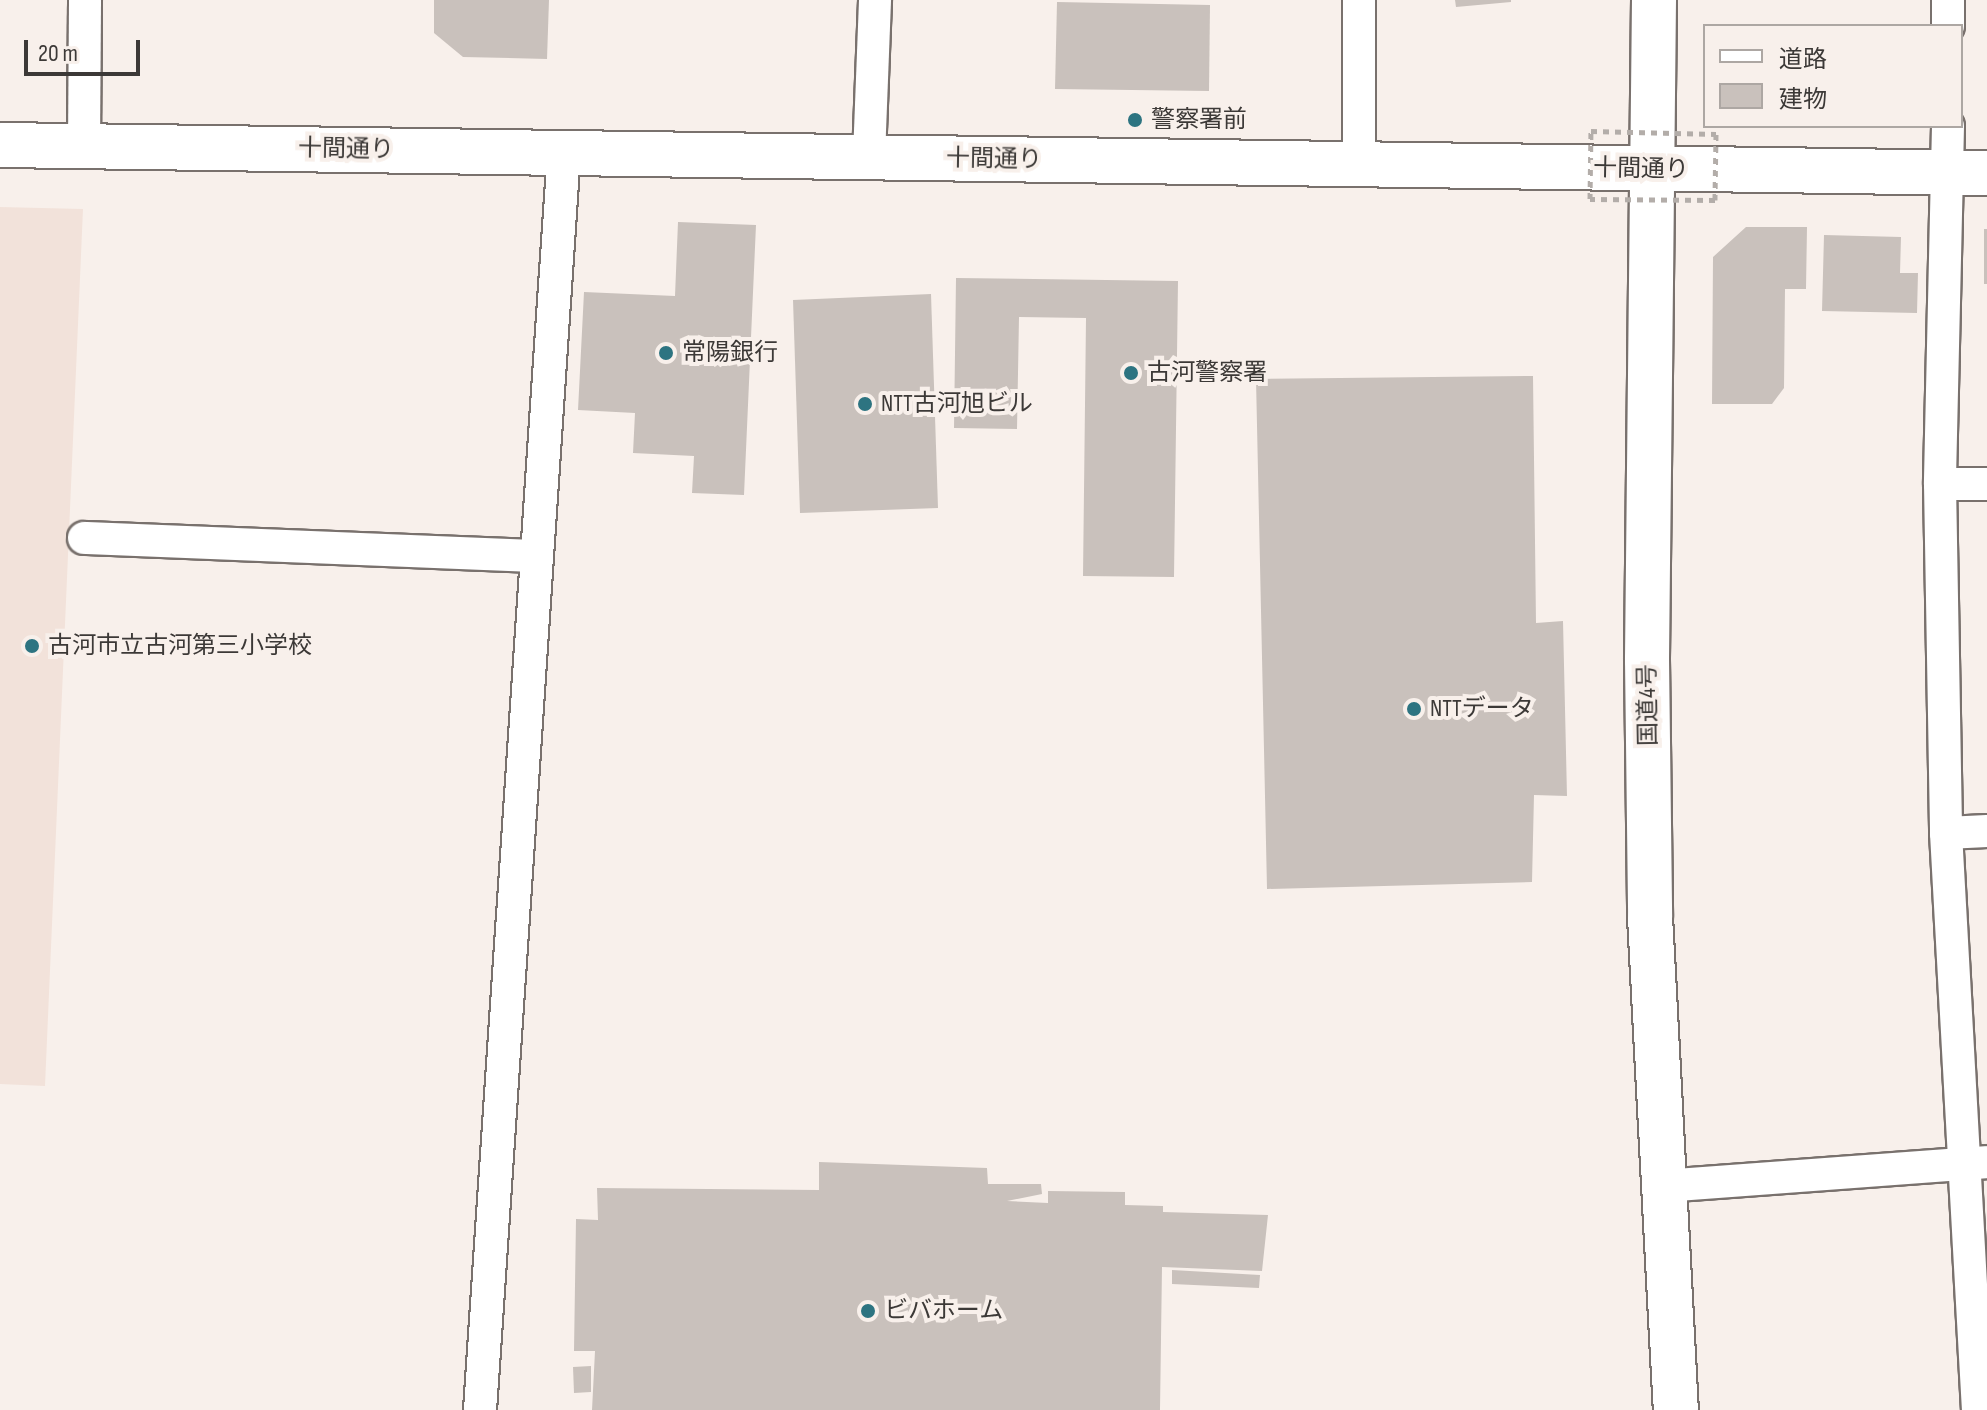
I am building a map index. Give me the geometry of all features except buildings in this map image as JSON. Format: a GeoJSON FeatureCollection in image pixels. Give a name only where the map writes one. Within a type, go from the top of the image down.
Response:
{"type":"FeatureCollection","features":[{"type":"Feature","properties":{"kind":"main road","name":"国道4号"},"geometry":{"type":"LineString","coordinates":[[1654,0],[1647,660],[1650,917],[1676,1410]]}},
{"type":"Feature","properties":{"kind":"main road","name":"十間通り"},"geometry":{"type":"LineString","coordinates":[[0,145],[1967,173]]}},
{"type":"Feature","properties":{"kind":"street"},"geometry":{"type":"LineString","coordinates":[[84,146],[85,0]]}},
{"type":"Feature","properties":{"kind":"street"},"geometry":{"type":"LineString","coordinates":[[869,157],[875,0]]}},
{"type":"Feature","properties":{"kind":"street"},"geometry":{"type":"LineString","coordinates":[[1359,0],[1359,165]]}},
{"type":"Feature","properties":{"kind":"street"},"geometry":{"type":"LineString","coordinates":[[1948,0],[1948,24]]}},
{"type":"Feature","properties":{"kind":"street"},"geometry":{"type":"LineString","coordinates":[[1949,128],[1967,173],[1940,484],[1946,833],[1976,1163],[1978,1410]]}},
{"type":"Feature","properties":{"kind":"street"},"geometry":{"type":"LineString","coordinates":[[480,1410],[564,152]]}},
{"type":"Feature","properties":{"kind":"street"},"geometry":{"type":"LineString","coordinates":[[1940,484],[1987,484]]}},
{"type":"Feature","properties":{"kind":"street"},"geometry":{"type":"LineString","coordinates":[[84,538],[537,556]]}},
{"type":"Feature","properties":{"kind":"street"},"geometry":{"type":"LineString","coordinates":[[1946,833],[1987,831]]}},
{"type":"Feature","properties":{"kind":"street"},"geometry":{"type":"LineString","coordinates":[[1662,1186],[1976,1163]]}},
{"type":"Feature","properties":{"kind":"path"},"geometry":{"type":"LineString","coordinates":[[1591,131],[1716,134],[1715,200],[1590,199],[1591,131]]}},
{"type":"Feature","properties":{"kind":"shaded area","name":"古河市立古河第三小学校"},"geometry":{"type":"Polygon","coordinates":[[[0,207],[83,209],[45,1086],[0,1084],[0,207]]]}},
{"type":"Feature","properties":{"kind":"place","name":"警察署前"},"geometry":{"type":"Point","coordinates":[1135,120]}},
{"type":"Feature","properties":{"kind":"place","name":"常陽銀行"},"geometry":{"type":"Point","coordinates":[666,353]}},
{"type":"Feature","properties":{"kind":"place","name":"古河警察署"},"geometry":{"type":"Point","coordinates":[1131,373]}},
{"type":"Feature","properties":{"kind":"place","name":"NTT古河旭ビル"},"geometry":{"type":"Point","coordinates":[865,404]}},
{"type":"Feature","properties":{"kind":"place","name":"古河市立古河第三小学校"},"geometry":{"type":"Point","coordinates":[32,646]}},
{"type":"Feature","properties":{"kind":"place","name":"NTTデータ"},"geometry":{"type":"Point","coordinates":[1414,709]}},
{"type":"Feature","properties":{"kind":"place","name":"ビバホーム"},"geometry":{"type":"Point","coordinates":[868,1311]}}]}
